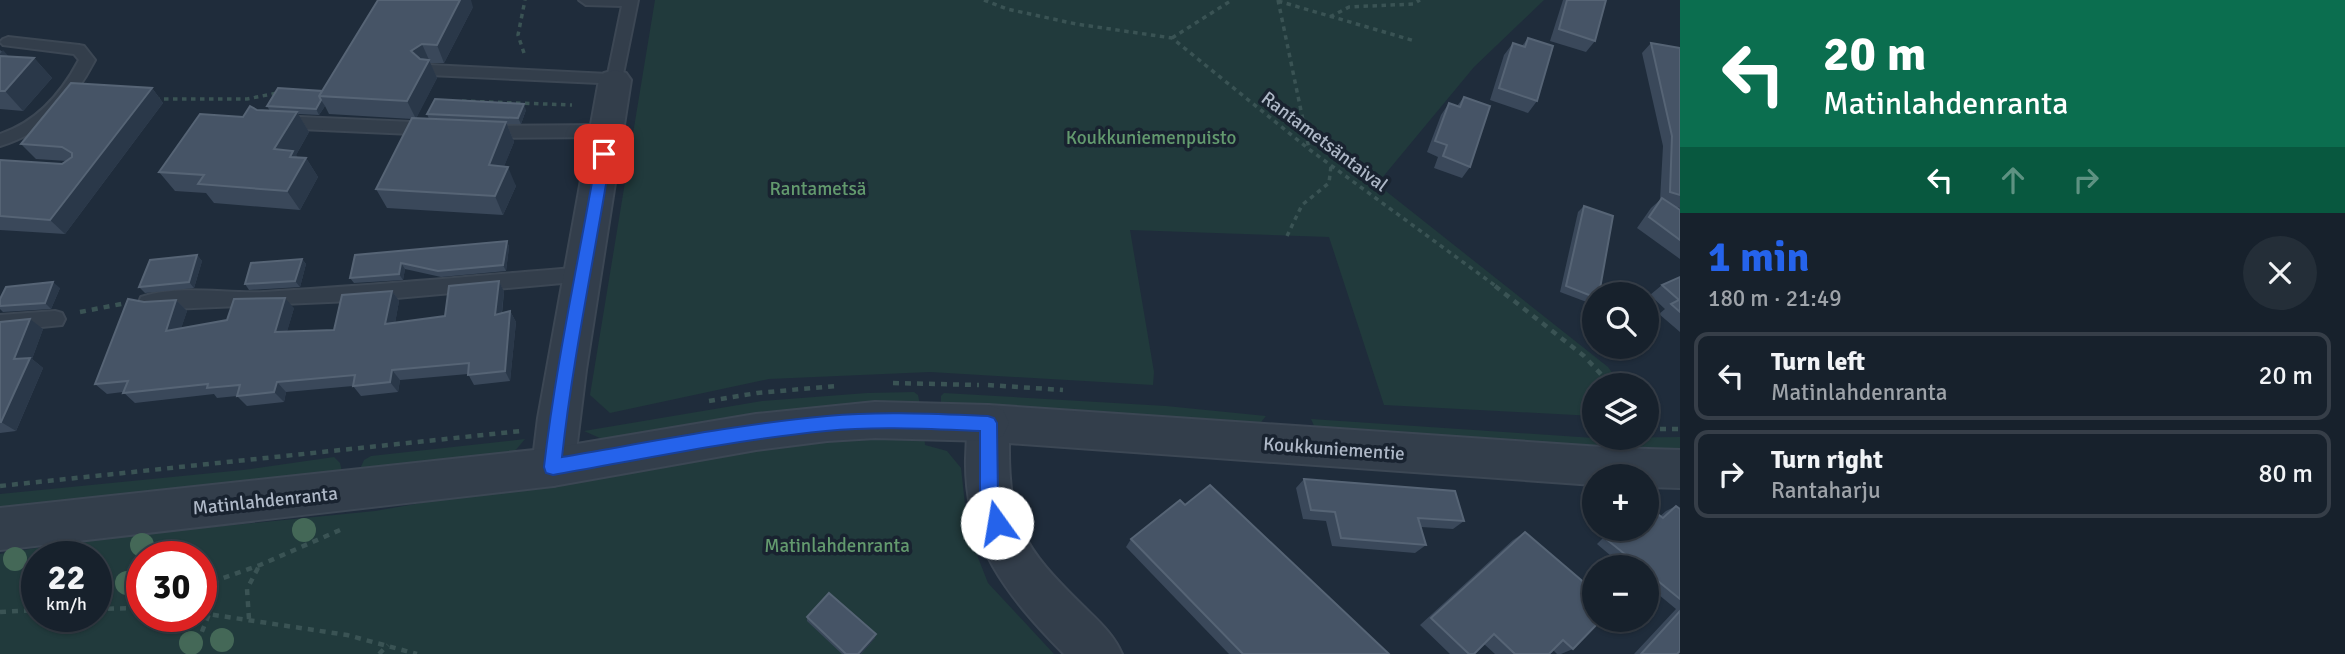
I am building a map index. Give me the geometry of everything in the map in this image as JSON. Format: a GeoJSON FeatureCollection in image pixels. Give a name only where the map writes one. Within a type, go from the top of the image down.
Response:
{"type":"FeatureCollection","features":[{"type":"Feature","properties":{"kind":"street"},"geometry":{"type":"LineString","coordinates":[[555,447],[561,393],[584,274],[615,80]]}},
{"type":"Feature","properties":{"kind":"street","name":"Matinlahdenranta"},"geometry":{"type":"LineString","coordinates":[[0,528],[555,447],[875,420],[988,423]]}},
{"type":"Feature","properties":{"kind":"street"},"geometry":{"type":"LineString","coordinates":[[988,423],[989,499],[1004,547],[1032,589],[1098,654]]}},
{"type":"Feature","properties":{"kind":"street","name":"Koukkuniementie"},"geometry":{"type":"LineString","coordinates":[[988,423],[1589,466],[1680,470]]}},
{"type":"Feature","properties":{"kind":"lane"},"geometry":{"type":"LineString","coordinates":[[430,70],[615,80],[630,1],[586,0]]}},
{"type":"Feature","properties":{"kind":"lane"},"geometry":{"type":"LineString","coordinates":[[0,140],[38,123],[52,111],[67,95],[87,60],[79,50],[8,42]]}},
{"type":"Feature","properties":{"kind":"lane"},"geometry":{"type":"LineString","coordinates":[[270,121],[508,133],[608,131]]}},
{"type":"Feature","properties":{"kind":"lane"},"geometry":{"type":"LineString","coordinates":[[147,302],[374,293],[584,274]]}},
{"type":"Feature","properties":{"kind":"lane"},"geometry":{"type":"LineString","coordinates":[[0,323],[55,319]]}},
{"type":"Feature","properties":{"kind":"path"},"geometry":{"type":"LineString","coordinates":[[525,0],[520,15],[520,48],[532,61],[539,76]]}},
{"type":"Feature","properties":{"kind":"path"},"geometry":{"type":"LineString","coordinates":[[984,0],[1007,9],[1076,24],[1172,38],[1232,0]]}},
{"type":"Feature","properties":{"kind":"path"},"geometry":{"type":"LineString","coordinates":[[1278,0],[1329,18],[1415,41]]}},
{"type":"Feature","properties":{"kind":"path"},"geometry":{"type":"LineString","coordinates":[[1278,0],[1310,150]]}},
{"type":"Feature","properties":{"kind":"path"},"geometry":{"type":"LineString","coordinates":[[1329,18],[1349,7],[1413,4],[1420,0]]}},
{"type":"Feature","properties":{"kind":"path","name":"Rantametsäntaival"},"geometry":{"type":"LineString","coordinates":[[1172,38],[1310,150],[1484,277],[1584,356],[1600,373]]}},
{"type":"Feature","properties":{"kind":"path"},"geometry":{"type":"LineString","coordinates":[[1287,236],[1295,211],[1307,197],[1329,183],[1331,165]]}},
{"type":"Feature","properties":{"kind":"path"},"geometry":{"type":"LineString","coordinates":[[55,319],[112,304],[147,302]]}},
{"type":"Feature","properties":{"kind":"path"},"geometry":{"type":"LineString","coordinates":[[1659,429],[1680,429]]}},
{"type":"Feature","properties":{"kind":"path"},"geometry":{"type":"LineString","coordinates":[[0,486],[354,446],[555,447]]}},
{"type":"Feature","properties":{"kind":"path"},"geometry":{"type":"LineString","coordinates":[[249,619],[247,589],[260,565]]}},
{"type":"Feature","properties":{"kind":"path"},"geometry":{"type":"LineString","coordinates":[[0,612],[21,611]]}},
{"type":"Feature","properties":{"kind":"path"},"geometry":{"type":"LineString","coordinates":[[217,615],[346,635],[417,654]]}},
{"type":"Feature","properties":{"kind":"path"},"geometry":{"type":"LineString","coordinates":[[193,654],[202,632]]}},
{"type":"Feature","properties":{"kind":"path"},"geometry":{"type":"LineString","coordinates":[[379,654],[388,645]]}},
{"type":"Feature","properties":{"kind":"green space","name":"Rantametsä"},"geometry":{"type":"Polygon","coordinates":[[[655,0],[1544,0],[1474,67],[1377,184],[1582,346],[1582,359],[1598,359],[1608,367],[1612,373],[1582,373],[1582,415],[1384,405],[1329,237],[1130,230],[1154,372],[1153,385],[930,372],[769,379],[610,413],[590,395],[655,0]]]}},
{"type":"Feature","properties":{"kind":"green space"},"geometry":{"type":"Polygon","coordinates":[[[914,392],[918,395],[920,405],[616,438],[602,439],[584,431],[762,401],[914,392]]]}},
{"type":"Feature","properties":{"kind":"green space"},"geometry":{"type":"Polygon","coordinates":[[[944,393],[1166,406],[1266,416],[1257,427],[941,406],[941,396],[944,393]]]}},
{"type":"Feature","properties":{"kind":"green space"},"geometry":{"type":"Polygon","coordinates":[[[1311,419],[1582,437],[1582,446],[1315,428],[1311,419]]]}},
{"type":"Feature","properties":{"kind":"green space","name":"Matinlahdenranta"},"geometry":{"type":"Polygon","coordinates":[[[924,434],[925,445],[947,451],[961,468],[968,532],[988,583],[1054,654],[0,654],[0,554],[21,550],[21,632],[112,632],[112,541],[78,541],[375,511],[760,444],[924,434]]]}},
{"type":"Feature","properties":{"kind":"green space"},"geometry":{"type":"Polygon","coordinates":[[[1659,437],[1680,437],[1680,453],[1636,450],[1659,450],[1659,437]]]}},
{"type":"Feature","properties":{"kind":"green space"},"geometry":{"type":"Polygon","coordinates":[[[525,439],[515,451],[360,469],[364,460],[371,456],[525,439]]]}},
{"type":"Feature","properties":{"kind":"green space"},"geometry":{"type":"Polygon","coordinates":[[[334,457],[340,463],[342,471],[0,507],[0,494],[243,470],[334,457]]]}},
{"type":"Feature","properties":{"kind":"building"},"geometry":{"type":"Polygon","coordinates":[[[378,0],[460,0],[437,45],[422,44],[411,51],[420,59],[429,60],[407,101],[319,96],[378,0]]]}},
{"type":"Feature","properties":{"kind":"building"},"geometry":{"type":"Polygon","coordinates":[[[1567,0],[1606,0],[1595,41],[1559,29],[1567,0]]]}},
{"type":"Feature","properties":{"kind":"building"},"geometry":{"type":"Polygon","coordinates":[[[1528,38],[1553,46],[1537,101],[1499,88],[1513,43],[1525,47],[1528,38]]]}},
{"type":"Feature","properties":{"kind":"building"},"geometry":{"type":"Polygon","coordinates":[[[1651,43],[1680,48],[1680,195],[1670,192],[1672,136],[1651,43]]]}},
{"type":"Feature","properties":{"kind":"building"},"geometry":{"type":"Polygon","coordinates":[[[0,56],[34,58],[5,91],[0,91],[0,56]]]}},
{"type":"Feature","properties":{"kind":"building"},"geometry":{"type":"Polygon","coordinates":[[[71,83],[152,88],[50,220],[0,216],[0,160],[62,164],[72,157],[72,153],[62,147],[21,144],[71,83]]]}},
{"type":"Feature","properties":{"kind":"building"},"geometry":{"type":"Polygon","coordinates":[[[278,88],[322,91],[319,96],[321,100],[316,109],[267,106],[278,88]]]}},
{"type":"Feature","properties":{"kind":"building"},"geometry":{"type":"Polygon","coordinates":[[[1464,97],[1490,106],[1470,167],[1443,156],[1447,145],[1435,141],[1449,103],[1460,107],[1464,97]]]}},
{"type":"Feature","properties":{"kind":"building"},"geometry":{"type":"Polygon","coordinates":[[[435,99],[524,104],[518,118],[427,114],[435,99]]]}},
{"type":"Feature","properties":{"kind":"building"},"geometry":{"type":"Polygon","coordinates":[[[250,106],[257,110],[297,112],[274,149],[293,151],[290,157],[306,158],[287,191],[198,184],[204,175],[159,172],[200,114],[243,117],[250,106]]]}},
{"type":"Feature","properties":{"kind":"building"},"geometry":{"type":"Polygon","coordinates":[[[412,118],[506,122],[489,165],[508,167],[495,196],[376,189],[412,118]]]}},
{"type":"Feature","properties":{"kind":"building"},"geometry":{"type":"Polygon","coordinates":[[[1662,198],[1680,210],[1680,240],[1649,217],[1662,198]]]}},
{"type":"Feature","properties":{"kind":"building"},"geometry":{"type":"Polygon","coordinates":[[[1584,206],[1613,216],[1601,282],[1582,282],[1582,292],[1566,286],[1584,206]]]}},
{"type":"Feature","properties":{"kind":"building"},"geometry":{"type":"Polygon","coordinates":[[[507,241],[503,265],[438,271],[401,263],[399,274],[350,278],[355,255],[507,241]]]}},
{"type":"Feature","properties":{"kind":"building"},"geometry":{"type":"Polygon","coordinates":[[[197,255],[189,282],[139,287],[150,260],[197,255]]]}},
{"type":"Feature","properties":{"kind":"building"},"geometry":{"type":"Polygon","coordinates":[[[302,259],[295,281],[245,284],[251,263],[302,259]]]}},
{"type":"Feature","properties":{"kind":"building"},"geometry":{"type":"Polygon","coordinates":[[[1680,277],[1680,312],[1671,304],[1679,300],[1662,285],[1680,277]]]}},
{"type":"Feature","properties":{"kind":"building"},"geometry":{"type":"Polygon","coordinates":[[[499,281],[495,315],[510,311],[505,371],[468,375],[469,363],[392,370],[390,382],[353,386],[355,375],[277,382],[274,392],[237,396],[240,385],[207,388],[208,384],[123,393],[128,381],[95,384],[128,299],[144,302],[176,300],[166,331],[227,320],[234,299],[285,298],[275,332],[334,330],[342,295],[392,291],[385,324],[445,316],[449,286],[499,281]]]}},
{"type":"Feature","properties":{"kind":"building"},"geometry":{"type":"Polygon","coordinates":[[[53,282],[45,303],[0,306],[0,299],[6,287],[53,282]]]}},
{"type":"Feature","properties":{"kind":"building"},"geometry":{"type":"Polygon","coordinates":[[[30,319],[14,359],[30,358],[0,422],[0,322],[30,319]]]}},
{"type":"Feature","properties":{"kind":"building"},"geometry":{"type":"Polygon","coordinates":[[[1304,479],[1455,491],[1464,521],[1418,518],[1426,545],[1341,538],[1335,512],[1311,510],[1304,479]]]}},
{"type":"Feature","properties":{"kind":"building"},"geometry":{"type":"Polygon","coordinates":[[[1210,485],[1389,654],[1243,654],[1131,539],[1180,500],[1185,505],[1210,485]]]}},
{"type":"Feature","properties":{"kind":"building"},"geometry":{"type":"Polygon","coordinates":[[[1676,506],[1680,509],[1680,599],[1659,582],[1659,555],[1626,555],[1608,541],[1659,541],[1659,515],[1663,518],[1676,506]]]}},
{"type":"Feature","properties":{"kind":"building"},"geometry":{"type":"Polygon","coordinates":[[[1525,532],[1582,581],[1582,632],[1589,632],[1573,649],[1563,640],[1549,654],[1515,654],[1494,634],[1474,654],[1469,654],[1431,618],[1525,532]]]}},
{"type":"Feature","properties":{"kind":"building"},"geometry":{"type":"Polygon","coordinates":[[[829,593],[876,634],[858,654],[846,654],[807,617],[829,593]]]}},
{"type":"Feature","properties":{"kind":"building"},"geometry":{"type":"Polygon","coordinates":[[[1680,611],[1680,651],[1677,654],[1641,654],[1680,611]]]}},
{"type":"Feature","properties":{"kind":"route"},"geometry":{"type":"LineString","coordinates":[[604,154],[561,393],[553,467],[756,432],[827,423],[875,420],[988,423],[989,499],[997,523]]}},
{"type":"Feature","properties":{"kind":"park label","name":"Koukkuniemenpuisto"},"geometry":{"type":"Point","coordinates":[1151,137]}}]}
